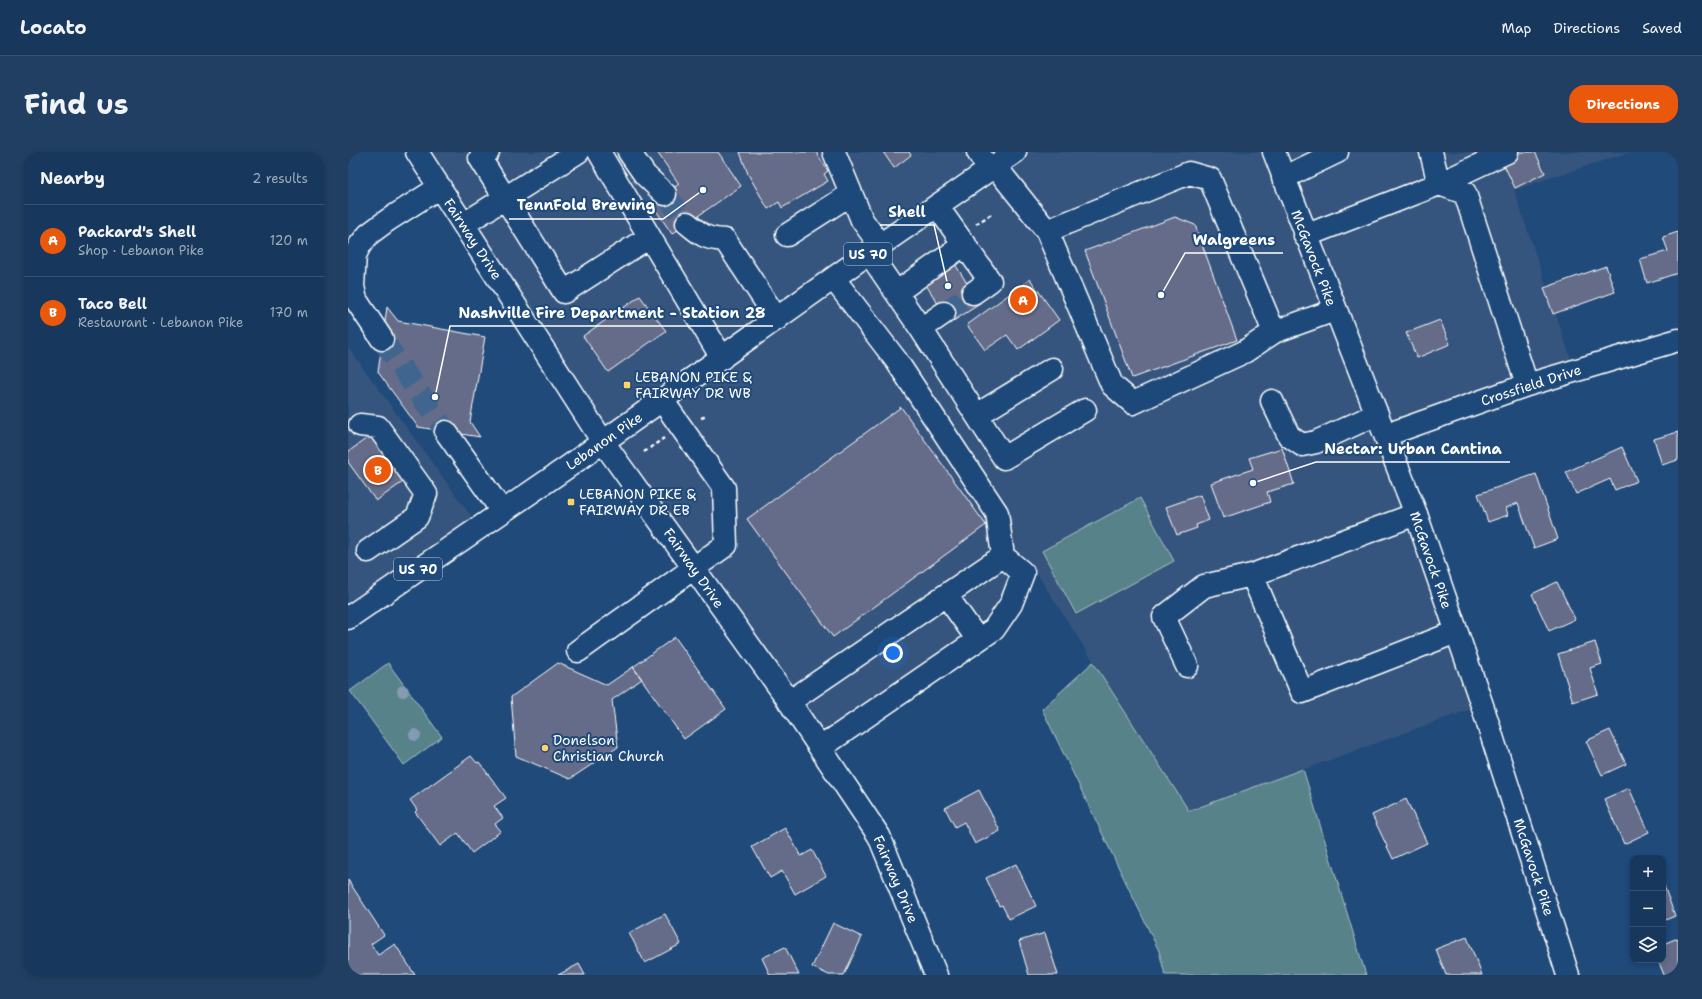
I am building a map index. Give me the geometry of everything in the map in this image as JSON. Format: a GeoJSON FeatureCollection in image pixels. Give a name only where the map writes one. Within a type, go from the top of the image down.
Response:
{"type":"FeatureCollection","features":[{"type":"Feature","properties":{"kind":"main road","name":"Fairway Drive"},"geometry":{"type":"LineString","coordinates":[[418,152],[603,442],[789,702],[879,836],[936,975]]}},
{"type":"Feature","properties":{"kind":"main road"},"geometry":{"type":"LineString","coordinates":[[488,152],[480,158],[564,292],[649,237]]}},
{"type":"Feature","properties":{"kind":"main road"},"geometry":{"type":"LineString","coordinates":[[464,224],[578,152]]}},
{"type":"Feature","properties":{"kind":"main road"},"geometry":{"type":"LineString","coordinates":[[600,152],[722,358]]}},
{"type":"Feature","properties":{"kind":"main road"},"geometry":{"type":"LineString","coordinates":[[629,152],[645,175],[664,194]]}},
{"type":"Feature","properties":{"kind":"main road"},"geometry":{"type":"LineString","coordinates":[[834,152],[875,249],[897,292],[1004,458],[1085,410]]}},
{"type":"Feature","properties":{"kind":"main road"},"geometry":{"type":"LineString","coordinates":[[978,152],[1047,231],[1112,385],[1133,403],[1244,352],[1274,332],[1335,310]]}},
{"type":"Feature","properties":{"kind":"main road","name":"Lebanon Pike"},"geometry":{"type":"LineString","coordinates":[[348,618],[603,442],[875,249],[1015,152]]}},
{"type":"Feature","properties":{"kind":"main road","name":"McGavock Pike"},"geometry":{"type":"LineString","coordinates":[[1274,152],[1416,514],[1482,705],[1568,975]]}},
{"type":"Feature","properties":{"kind":"main road"},"geometry":{"type":"LineString","coordinates":[[1283,178],[1337,152]]}},
{"type":"Feature","properties":{"kind":"main road"},"geometry":{"type":"LineString","coordinates":[[1431,152],[1439,184]]}},
{"type":"Feature","properties":{"kind":"main road"},"geometry":{"type":"LineString","coordinates":[[1306,236],[1439,184],[1507,152]]}},
{"type":"Feature","properties":{"kind":"main road"},"geometry":{"type":"LineString","coordinates":[[1047,231],[1189,173],[1210,179],[1274,332]]}},
{"type":"Feature","properties":{"kind":"main road"},"geometry":{"type":"LineString","coordinates":[[1439,184],[1465,193],[1527,385]]}},
{"type":"Feature","properties":{"kind":"main road"},"geometry":{"type":"LineString","coordinates":[[382,339],[356,300],[353,286],[355,255],[360,244],[369,234],[440,187]]}},
{"type":"Feature","properties":{"kind":"main road"},"geometry":{"type":"LineString","coordinates":[[787,235],[851,194]]}},
{"type":"Feature","properties":{"kind":"main road"},"geometry":{"type":"LineString","coordinates":[[937,206],[990,281],[973,292]]}},
{"type":"Feature","properties":{"kind":"main road"},"geometry":{"type":"LineString","coordinates":[[687,223],[703,236],[711,239],[725,240],[777,319]]}},
{"type":"Feature","properties":{"kind":"main road"},"geometry":{"type":"LineString","coordinates":[[897,292],[964,244]]}},
{"type":"Feature","properties":{"kind":"main road"},"geometry":{"type":"LineString","coordinates":[[820,748],[994,629],[1011,604],[1023,573],[1003,556],[997,513],[896,360],[834,279]]}},
{"type":"Feature","properties":{"kind":"main road"},"geometry":{"type":"LineString","coordinates":[[921,329],[944,313]]}},
{"type":"Feature","properties":{"kind":"main road","name":"Crossfield Drive"},"geometry":{"type":"LineString","coordinates":[[1386,435],[1527,385],[1678,340]]}},
{"type":"Feature","properties":{"kind":"main road"},"geometry":{"type":"LineString","coordinates":[[977,415],[1052,369]]}},
{"type":"Feature","properties":{"kind":"main road"},"geometry":{"type":"LineString","coordinates":[[578,651],[726,545],[724,488],[662,400]]}},
{"type":"Feature","properties":{"kind":"main road"},"geometry":{"type":"LineString","coordinates":[[1272,401],[1289,436],[1302,445],[1316,442],[1377,414]]}},
{"type":"Feature","properties":{"kind":"main road"},"geometry":{"type":"LineString","coordinates":[[360,425],[378,427],[426,494],[417,517],[368,551]]}},
{"type":"Feature","properties":{"kind":"main road"},"geometry":{"type":"LineString","coordinates":[[446,432],[502,511]]}},
{"type":"Feature","properties":{"kind":"main road"},"geometry":{"type":"LineString","coordinates":[[1187,666],[1164,617],[1204,586],[1252,575],[1416,514]]}},
{"type":"Feature","properties":{"kind":"main road"},"geometry":{"type":"LineString","coordinates":[[789,702],[1003,556]]}},
{"type":"Feature","properties":{"kind":"main road"},"geometry":{"type":"LineString","coordinates":[[1252,575],[1302,692],[1456,632]]}},
{"type":"Feature","properties":{"kind":"main road"},"geometry":{"type":"LineString","coordinates":[[946,595],[978,640]]}},
{"type":"Feature","properties":{"kind":"shaded area"},"geometry":{"type":"Polygon","coordinates":[[[417,152],[1630,152],[1514,190],[1575,371],[1395,432],[1482,705],[1189,811],[1034,569],[1014,623],[823,753],[417,152]]]}},
{"type":"Feature","properties":{"kind":"shaded area"},"geometry":{"type":"Polygon","coordinates":[[[348,347],[479,527],[348,618],[348,347]]]}},
{"type":"Feature","properties":{"kind":"green space"},"geometry":{"type":"Polygon","coordinates":[[[1140,498],[1174,561],[1076,614],[1042,551],[1140,498]]]}},
{"type":"Feature","properties":{"kind":"green space"},"geometry":{"type":"Polygon","coordinates":[[[1093,662],[1189,811],[1303,769],[1366,975],[1165,975],[1159,951],[1042,709],[1093,662]]]}},
{"type":"Feature","properties":{"kind":"green space"},"geometry":{"type":"Polygon","coordinates":[[[388,663],[442,737],[404,765],[350,691],[388,663]]]}},
{"type":"Feature","properties":{"kind":"building"},"geometry":{"type":"Polygon","coordinates":[[[657,152],[718,152],[741,186],[672,234],[651,203],[679,184],[657,152]]]}},
{"type":"Feature","properties":{"kind":"building"},"geometry":{"type":"Polygon","coordinates":[[[740,152],[816,152],[828,171],[824,174],[828,181],[782,208],[779,202],[768,209],[748,174],[740,152]]]}},
{"type":"Feature","properties":{"kind":"building"},"geometry":{"type":"Polygon","coordinates":[[[883,152],[909,152],[911,155],[894,168],[883,152]]]}},
{"type":"Feature","properties":{"kind":"building"},"geometry":{"type":"Polygon","coordinates":[[[1508,152],[1535,152],[1545,173],[1515,188],[1504,165],[1508,152]]]}},
{"type":"Feature","properties":{"kind":"building"},"geometry":{"type":"Polygon","coordinates":[[[1175,217],[1195,225],[1237,340],[1132,378],[1085,251],[1175,217]]]}},
{"type":"Feature","properties":{"kind":"building"},"geometry":{"type":"Polygon","coordinates":[[[1678,232],[1678,273],[1647,283],[1640,259],[1668,251],[1663,237],[1678,232]]]}},
{"type":"Feature","properties":{"kind":"building"},"geometry":{"type":"Polygon","coordinates":[[[953,261],[980,304],[950,323],[923,280],[953,261]]]}},
{"type":"Feature","properties":{"kind":"building"},"geometry":{"type":"Polygon","coordinates":[[[1606,266],[1615,292],[1553,314],[1544,288],[1606,266]]]}},
{"type":"Feature","properties":{"kind":"building"},"geometry":{"type":"Polygon","coordinates":[[[1030,279],[1059,320],[1018,350],[1007,335],[985,350],[967,325],[1030,279]]]}},
{"type":"Feature","properties":{"kind":"building"},"geometry":{"type":"Polygon","coordinates":[[[640,296],[666,331],[608,372],[583,336],[640,296]]]}},
{"type":"Feature","properties":{"kind":"building"},"geometry":{"type":"Polygon","coordinates":[[[387,307],[398,321],[485,337],[470,422],[480,437],[418,427],[378,372],[387,307]]]}},
{"type":"Feature","properties":{"kind":"building"},"geometry":{"type":"Polygon","coordinates":[[[1440,320],[1450,344],[1417,358],[1406,333],[1440,320]]]}},
{"type":"Feature","properties":{"kind":"building"},"geometry":{"type":"Polygon","coordinates":[[[901,407],[986,525],[833,637],[747,519],[901,407]]]}},
{"type":"Feature","properties":{"kind":"building"},"geometry":{"type":"Polygon","coordinates":[[[1678,432],[1678,460],[1662,465],[1654,439],[1678,432]]]}},
{"type":"Feature","properties":{"kind":"building"},"geometry":{"type":"Polygon","coordinates":[[[374,433],[407,479],[376,501],[348,462],[348,452],[374,433]]]}},
{"type":"Feature","properties":{"kind":"building"},"geometry":{"type":"Polygon","coordinates":[[[1622,447],[1637,481],[1615,490],[1610,479],[1576,494],[1566,472],[1622,447]]]}},
{"type":"Feature","properties":{"kind":"building"},"geometry":{"type":"Polygon","coordinates":[[[1282,448],[1294,484],[1267,492],[1270,502],[1223,518],[1211,483],[1253,469],[1249,458],[1282,448]]]}},
{"type":"Feature","properties":{"kind":"building"},"geometry":{"type":"Polygon","coordinates":[[[1536,474],[1558,539],[1534,548],[1518,503],[1506,508],[1508,515],[1488,522],[1478,494],[1536,474]]]}},
{"type":"Feature","properties":{"kind":"building"},"geometry":{"type":"Polygon","coordinates":[[[1200,495],[1209,520],[1196,525],[1197,528],[1177,535],[1166,507],[1200,495]]]}},
{"type":"Feature","properties":{"kind":"building"},"geometry":{"type":"Polygon","coordinates":[[[1557,582],[1575,619],[1549,631],[1532,594],[1557,582]]]}},
{"type":"Feature","properties":{"kind":"building"},"geometry":{"type":"Polygon","coordinates":[[[675,637],[726,709],[684,739],[633,667],[675,637]]]}},
{"type":"Feature","properties":{"kind":"building"},"geometry":{"type":"Polygon","coordinates":[[[1595,642],[1602,664],[1590,668],[1598,694],[1573,702],[1558,654],[1595,642]]]}},
{"type":"Feature","properties":{"kind":"building"},"geometry":{"type":"Polygon","coordinates":[[[558,663],[607,685],[633,667],[642,679],[612,700],[618,747],[570,779],[516,756],[511,697],[558,663]]]}},
{"type":"Feature","properties":{"kind":"building"},"geometry":{"type":"Polygon","coordinates":[[[1610,730],[1626,764],[1602,775],[1586,741],[1610,730]]]}},
{"type":"Feature","properties":{"kind":"building"},"geometry":{"type":"Polygon","coordinates":[[[471,756],[477,763],[479,762],[506,798],[494,806],[503,818],[495,824],[501,831],[472,853],[458,833],[440,846],[415,812],[417,810],[410,800],[471,756]]]}},
{"type":"Feature","properties":{"kind":"building"},"geometry":{"type":"Polygon","coordinates":[[[1629,788],[1649,832],[1624,844],[1604,799],[1629,788]]]}},
{"type":"Feature","properties":{"kind":"building"},"geometry":{"type":"Polygon","coordinates":[[[979,790],[1000,831],[975,844],[964,822],[955,827],[945,808],[979,790]]]}},
{"type":"Feature","properties":{"kind":"building"},"geometry":{"type":"Polygon","coordinates":[[[1406,799],[1427,843],[1393,859],[1372,815],[1406,799]]]}},
{"type":"Feature","properties":{"kind":"building"},"geometry":{"type":"Polygon","coordinates":[[[785,828],[801,856],[812,850],[826,876],[795,894],[782,871],[770,878],[752,847],[785,828]]]}},
{"type":"Feature","properties":{"kind":"building"},"geometry":{"type":"Polygon","coordinates":[[[1016,864],[1036,906],[1009,919],[1002,905],[999,906],[986,878],[1016,864]]]}},
{"type":"Feature","properties":{"kind":"building"},"geometry":{"type":"Polygon","coordinates":[[[348,880],[384,935],[371,944],[378,955],[395,944],[415,975],[348,975],[348,880]]]}},
{"type":"Feature","properties":{"kind":"building"},"geometry":{"type":"Polygon","coordinates":[[[1666,891],[1675,916],[1666,920],[1666,891]]]}},
{"type":"Feature","properties":{"kind":"building"},"geometry":{"type":"Polygon","coordinates":[[[665,914],[681,944],[645,963],[629,933],[665,914]]]}},
{"type":"Feature","properties":{"kind":"building"},"geometry":{"type":"Polygon","coordinates":[[[833,923],[862,937],[844,975],[829,975],[812,967],[833,923]]]}},
{"type":"Feature","properties":{"kind":"building"},"geometry":{"type":"Polygon","coordinates":[[[1045,933],[1058,975],[1029,975],[1019,941],[1045,933]]]}},
{"type":"Feature","properties":{"kind":"building"},"geometry":{"type":"Polygon","coordinates":[[[1467,937],[1482,975],[1446,975],[1436,949],[1467,937]]]}},
{"type":"Feature","properties":{"kind":"building"},"geometry":{"type":"Polygon","coordinates":[[[1678,938],[1678,975],[1664,975],[1659,963],[1666,963],[1666,943],[1678,938]]]}},
{"type":"Feature","properties":{"kind":"building"},"geometry":{"type":"Polygon","coordinates":[[[785,947],[799,975],[770,975],[762,958],[785,947]]]}},
{"type":"Feature","properties":{"kind":"building"},"geometry":{"type":"Polygon","coordinates":[[[579,964],[585,975],[558,975],[579,964]]]}},
{"type":"Feature","properties":{"kind":"tunnel"},"geometry":{"type":"LineString","coordinates":[[665,194],[687,223]]}},
{"type":"Feature","properties":{"kind":"tunnel"},"geometry":{"type":"LineString","coordinates":[[944,313],[973,293]]}},
{"type":"Feature","properties":{"kind":"tunnel"},"geometry":{"type":"LineString","coordinates":[[382,339],[446,432]]}},
{"type":"Feature","properties":{"kind":"place","name":"TennFold Brewing"},"geometry":{"type":"Point","coordinates":[703,190]}},
{"type":"Feature","properties":{"kind":"place","name":"Shell"},"geometry":{"type":"Point","coordinates":[948,286]}},
{"type":"Feature","properties":{"kind":"place","name":"Walgreens"},"geometry":{"type":"Point","coordinates":[1161,295]}},
{"type":"Feature","properties":{"kind":"place","name":"Packard's Shell"},"geometry":{"type":"Point","coordinates":[1023,300]}},
{"type":"Feature","properties":{"kind":"place","name":"LEBANON PIKE & FAIRWAY DR WB"},"geometry":{"type":"Point","coordinates":[627,385]}},
{"type":"Feature","properties":{"kind":"place","name":"Nashville Fire Department - Station 28"},"geometry":{"type":"Point","coordinates":[435,397]}},
{"type":"Feature","properties":{"kind":"place","name":"Taco Bell"},"geometry":{"type":"Point","coordinates":[378,470]}},
{"type":"Feature","properties":{"kind":"place","name":"Nectar: Urban Cantina"},"geometry":{"type":"Point","coordinates":[1253,483]}},
{"type":"Feature","properties":{"kind":"place","name":"LEBANON PIKE & FAIRWAY DR EB"},"geometry":{"type":"Point","coordinates":[571,502]}},
{"type":"Feature","properties":{"kind":"place","name":"Donelson Christian Church"},"geometry":{"type":"Point","coordinates":[545,748]}}]}
